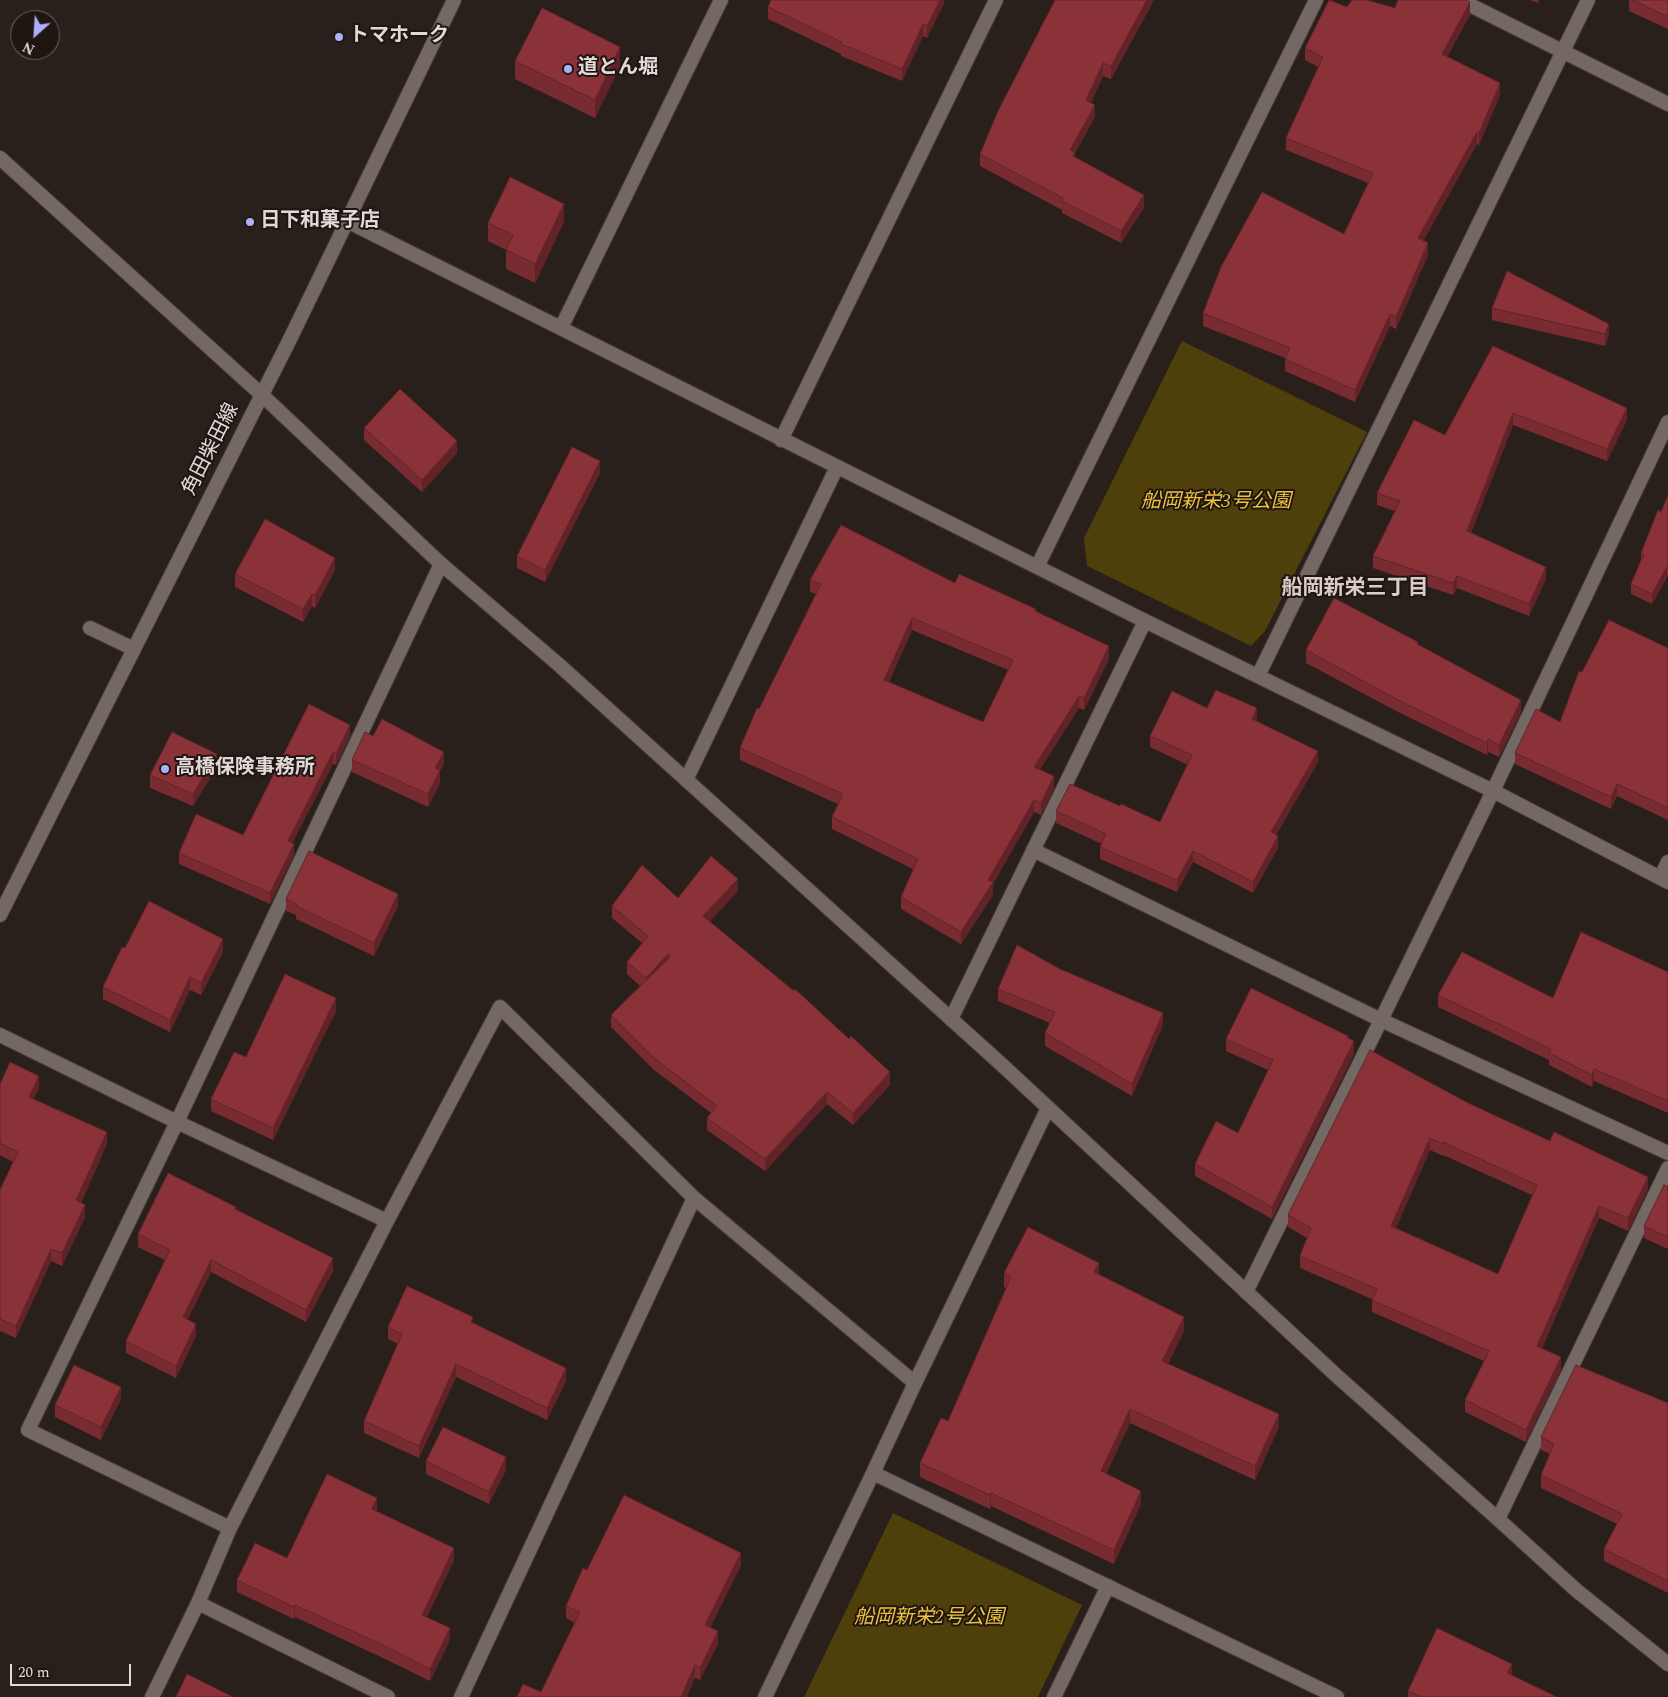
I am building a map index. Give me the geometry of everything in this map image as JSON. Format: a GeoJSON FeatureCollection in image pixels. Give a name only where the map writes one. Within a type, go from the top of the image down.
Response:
{"type":"FeatureCollection","features":[{"type":"Feature","properties":{"kind":"street","name":"角田柴田線"},"geometry":{"type":"LineString","coordinates":[[0,915],[262,395],[454,0]]}},
{"type":"Feature","properties":{"kind":"street"},"geometry":{"type":"LineString","coordinates":[[561,328],[721,0]]}},
{"type":"Feature","properties":{"kind":"street"},"geometry":{"type":"LineString","coordinates":[[781,440],[996,0]]}},
{"type":"Feature","properties":{"kind":"street"},"geometry":{"type":"LineString","coordinates":[[1037,567],[1316,0]]}},
{"type":"Feature","properties":{"kind":"street"},"geometry":{"type":"LineString","coordinates":[[1460,0],[1668,104]]}},
{"type":"Feature","properties":{"kind":"street"},"geometry":{"type":"LineString","coordinates":[[1258,676],[1588,0]]}},
{"type":"Feature","properties":{"kind":"street"},"geometry":{"type":"LineString","coordinates":[[0,158],[262,395],[441,564],[558,664],[951,1019],[1338,1376],[1576,1590],[1668,1664]]}},
{"type":"Feature","properties":{"kind":"street"},"geometry":{"type":"LineString","coordinates":[[347,221],[1145,622],[1493,791],[1664,880],[1668,862]]}},
{"type":"Feature","properties":{"kind":"street"},"geometry":{"type":"LineString","coordinates":[[1246,1292],[1382,1020],[1668,422]]}},
{"type":"Feature","properties":{"kind":"street"},"geometry":{"type":"LineString","coordinates":[[686,780],[837,467]]}},
{"type":"Feature","properties":{"kind":"street"},"geometry":{"type":"LineString","coordinates":[[230,1528],[28,1430],[177,1122],[441,564]]}},
{"type":"Feature","properties":{"kind":"street"},"geometry":{"type":"LineString","coordinates":[[951,1019],[1145,622]]}},
{"type":"Feature","properties":{"kind":"street"},"geometry":{"type":"LineString","coordinates":[[90,628],[134,649]]}},
{"type":"Feature","properties":{"kind":"street"},"geometry":{"type":"LineString","coordinates":[[1033,850],[1382,1020],[1668,1153]]}},
{"type":"Feature","properties":{"kind":"street"},"geometry":{"type":"LineString","coordinates":[[152,1697],[198,1603],[230,1528],[387,1221],[500,1007],[694,1198],[915,1383]]}},
{"type":"Feature","properties":{"kind":"street"},"geometry":{"type":"LineString","coordinates":[[0,1036],[387,1221]]}},
{"type":"Feature","properties":{"kind":"street"},"geometry":{"type":"LineString","coordinates":[[765,1697],[1048,1108]]}},
{"type":"Feature","properties":{"kind":"street"},"geometry":{"type":"LineString","coordinates":[[1498,1518],[1668,1168]]}},
{"type":"Feature","properties":{"kind":"street"},"geometry":{"type":"LineString","coordinates":[[461,1697],[694,1198]]}},
{"type":"Feature","properties":{"kind":"street"},"geometry":{"type":"LineString","coordinates":[[873,1474],[1337,1697]]}},
{"type":"Feature","properties":{"kind":"street"},"geometry":{"type":"LineString","coordinates":[[1054,1697],[1108,1586]]}},
{"type":"Feature","properties":{"kind":"street"},"geometry":{"type":"LineString","coordinates":[[198,1603],[388,1697]]}},
{"type":"Feature","properties":{"kind":"green space","name":"船岡新栄3号公園"},"geometry":{"type":"Polygon","coordinates":[[[1182,341],[1367,432],[1265,631],[1251,646],[1087,566],[1084,538],[1182,341]]]}},
{"type":"Feature","properties":{"kind":"green space","name":"船岡新栄2号公園"},"geometry":{"type":"Polygon","coordinates":[[[893,1513],[1082,1605],[1038,1697],[804,1697],[893,1513]]]}},
{"type":"Feature","properties":{"kind":"building"},"geometry":{"type":"Polygon","coordinates":[[[771,0],[940,0],[927,26],[923,24],[902,69],[841,44],[842,42],[768,7],[771,0]]]}},
{"type":"Feature","properties":{"kind":"building"},"geometry":{"type":"Polygon","coordinates":[[[1055,0],[1147,0],[1111,66],[1103,63],[1086,100],[1095,105],[1070,150],[1075,153],[1073,156],[1144,195],[1121,231],[1062,201],[1063,198],[980,154],[998,111],[1055,0]]]}},
{"type":"Feature","properties":{"kind":"building"},"geometry":{"type":"Polygon","coordinates":[[[1329,0],[1347,7],[1352,0],[1367,0],[1395,8],[1398,0],[1465,0],[1470,2],[1442,54],[1500,83],[1479,133],[1477,132],[1418,238],[1428,243],[1396,317],[1390,314],[1355,390],[1285,359],[1290,348],[1203,313],[1221,267],[1262,192],[1344,234],[1373,173],[1286,138],[1323,57],[1305,48],[1329,0]]]}},
{"type":"Feature","properties":{"kind":"building"},"geometry":{"type":"Polygon","coordinates":[[[1633,0],[1668,0],[1668,17],[1633,0]]]}},
{"type":"Feature","properties":{"kind":"building"},"geometry":{"type":"Polygon","coordinates":[[[542,8],[620,47],[595,100],[515,61],[542,8]]]}},
{"type":"Feature","properties":{"kind":"building"},"geometry":{"type":"Polygon","coordinates":[[[510,177],[564,204],[535,264],[506,250],[513,235],[488,223],[510,177]]]}},
{"type":"Feature","properties":{"kind":"building"},"geometry":{"type":"Polygon","coordinates":[[[1507,271],[1609,324],[1605,334],[1492,308],[1507,271]]]}},
{"type":"Feature","properties":{"kind":"building"},"geometry":{"type":"Polygon","coordinates":[[[1493,346],[1627,408],[1607,449],[1513,413],[1467,531],[1546,567],[1529,604],[1457,576],[1453,583],[1373,556],[1400,501],[1377,493],[1414,420],[1445,435],[1493,346]]]}},
{"type":"Feature","properties":{"kind":"building"},"geometry":{"type":"Polygon","coordinates":[[[400,389],[457,441],[422,480],[364,428],[400,389]]]}},
{"type":"Feature","properties":{"kind":"building"},"geometry":{"type":"Polygon","coordinates":[[[572,447],[600,461],[545,570],[517,556],[572,447]]]}},
{"type":"Feature","properties":{"kind":"building"},"geometry":{"type":"Polygon","coordinates":[[[1668,495],[1668,565],[1652,594],[1631,584],[1644,554],[1641,553],[1658,510],[1661,512],[1668,495]]]}},
{"type":"Feature","properties":{"kind":"building"},"geometry":{"type":"Polygon","coordinates":[[[265,519],[335,558],[315,595],[312,594],[303,609],[235,574],[265,519]]]}},
{"type":"Feature","properties":{"kind":"building"},"geometry":{"type":"Polygon","coordinates":[[[841,525],[955,583],[959,574],[1036,609],[1035,611],[1109,646],[1084,698],[1079,696],[1034,767],[1054,776],[1041,803],[1034,800],[988,880],[993,882],[961,932],[901,897],[918,859],[832,817],[843,794],[740,748],[757,708],[759,709],[821,584],[810,580],[841,525]],[[912,618],[884,680],[983,722],[1013,660],[912,618]]]}},
{"type":"Feature","properties":{"kind":"building"},"geometry":{"type":"Polygon","coordinates":[[[1334,598],[1418,642],[1417,644],[1521,700],[1499,745],[1488,739],[1487,743],[1400,701],[1306,650],[1334,598]]]}},
{"type":"Feature","properties":{"kind":"building"},"geometry":{"type":"Polygon","coordinates":[[[1609,620],[1668,648],[1668,808],[1617,784],[1611,797],[1515,753],[1536,709],[1560,722],[1579,671],[1582,672],[1609,620]]]}},
{"type":"Feature","properties":{"kind":"building"},"geometry":{"type":"Polygon","coordinates":[[[1216,690],[1257,708],[1252,719],[1318,751],[1271,832],[1278,836],[1253,882],[1193,851],[1177,880],[1100,847],[1106,834],[1056,811],[1070,784],[1160,822],[1192,755],[1150,736],[1172,691],[1207,708],[1216,690]]]}},
{"type":"Feature","properties":{"kind":"building"},"geometry":{"type":"Polygon","coordinates":[[[309,704],[350,725],[336,754],[333,752],[288,841],[294,844],[270,893],[179,853],[196,814],[243,835],[309,704]]]}},
{"type":"Feature","properties":{"kind":"building"},"geometry":{"type":"Polygon","coordinates":[[[382,719],[444,752],[435,768],[440,770],[428,794],[352,760],[365,732],[373,736],[382,719]]]}},
{"type":"Feature","properties":{"kind":"building"},"geometry":{"type":"Polygon","coordinates":[[[172,732],[217,754],[193,794],[150,775],[172,732]]]}},
{"type":"Feature","properties":{"kind":"building"},"geometry":{"type":"Polygon","coordinates":[[[309,851],[398,894],[374,943],[296,906],[297,904],[286,899],[309,851]]]}},
{"type":"Feature","properties":{"kind":"building"},"geometry":{"type":"Polygon","coordinates":[[[711,856],[738,879],[703,916],[794,991],[795,989],[849,1039],[851,1036],[890,1072],[853,1113],[827,1092],[765,1159],[707,1118],[717,1106],[654,1058],[611,1015],[671,956],[668,954],[646,978],[627,962],[648,936],[612,906],[642,865],[678,898],[711,856]]]}},
{"type":"Feature","properties":{"kind":"building"},"geometry":{"type":"Polygon","coordinates":[[[149,901],[223,939],[201,983],[190,977],[170,1020],[103,987],[122,947],[125,948],[149,901]]]}},
{"type":"Feature","properties":{"kind":"building"},"geometry":{"type":"Polygon","coordinates":[[[1581,932],[1668,972],[1668,1101],[1594,1069],[1592,1075],[1549,1053],[1551,1049],[1438,995],[1462,952],[1553,998],[1581,932]]]}},
{"type":"Feature","properties":{"kind":"building"},"geometry":{"type":"Polygon","coordinates":[[[1017,945],[1060,969],[1163,1013],[1132,1084],[1045,1033],[1055,1012],[998,989],[1017,945]]]}},
{"type":"Feature","properties":{"kind":"building"},"geometry":{"type":"Polygon","coordinates":[[[285,974],[336,998],[273,1128],[211,1099],[234,1052],[246,1057],[285,974]]]}},
{"type":"Feature","properties":{"kind":"building"},"geometry":{"type":"Polygon","coordinates":[[[1251,988],[1348,1036],[1348,1038],[1354,1041],[1272,1207],[1195,1164],[1216,1121],[1238,1133],[1273,1060],[1226,1039],[1251,988]]]}},
{"type":"Feature","properties":{"kind":"building"},"geometry":{"type":"Polygon","coordinates":[[[1370,1050],[1468,1103],[1550,1141],[1554,1132],[1648,1177],[1628,1218],[1599,1206],[1537,1346],[1561,1357],[1526,1430],[1465,1400],[1489,1351],[1372,1300],[1377,1289],[1300,1256],[1311,1228],[1288,1215],[1370,1050]],[[1430,1138],[1391,1226],[1498,1274],[1537,1185],[1443,1142],[1443,1144],[1430,1138]]]}},
{"type":"Feature","properties":{"kind":"building"},"geometry":{"type":"Polygon","coordinates":[[[10,1062],[39,1076],[29,1097],[107,1132],[76,1200],[85,1205],[62,1253],[51,1249],[16,1326],[0,1319],[0,1190],[18,1152],[0,1143],[0,1084],[10,1062]]]}},
{"type":"Feature","properties":{"kind":"building"},"geometry":{"type":"Polygon","coordinates":[[[168,1173],[333,1258],[306,1310],[211,1260],[183,1317],[196,1324],[176,1366],[126,1341],[170,1250],[138,1234],[168,1173]]]}},
{"type":"Feature","properties":{"kind":"building"},"geometry":{"type":"Polygon","coordinates":[[[1664,1185],[1668,1187],[1668,1237],[1644,1226],[1664,1185]]]}},
{"type":"Feature","properties":{"kind":"building"},"geometry":{"type":"Polygon","coordinates":[[[1028,1227],[1099,1263],[1094,1272],[1184,1317],[1162,1361],[1279,1414],[1255,1466],[1130,1409],[1101,1471],[1141,1491],[1114,1550],[991,1493],[990,1495],[920,1463],[941,1418],[948,1421],[1011,1277],[1004,1273],[1028,1227]]]}},
{"type":"Feature","properties":{"kind":"building"},"geometry":{"type":"Polygon","coordinates":[[[407,1286],[473,1317],[471,1322],[566,1368],[547,1408],[456,1364],[419,1446],[364,1421],[402,1334],[388,1327],[407,1286]]]}},
{"type":"Feature","properties":{"kind":"building"},"geometry":{"type":"Polygon","coordinates":[[[74,1365],[121,1387],[101,1427],[55,1405],[74,1365]]]}},
{"type":"Feature","properties":{"kind":"building"},"geometry":{"type":"Polygon","coordinates":[[[1576,1365],[1668,1403],[1668,1581],[1604,1549],[1622,1514],[1541,1475],[1554,1444],[1541,1437],[1576,1365]]]}},
{"type":"Feature","properties":{"kind":"building"},"geometry":{"type":"Polygon","coordinates":[[[443,1427],[506,1457],[489,1492],[426,1461],[443,1427]]]}},
{"type":"Feature","properties":{"kind":"building"},"geometry":{"type":"Polygon","coordinates":[[[327,1474],[377,1498],[372,1509],[454,1548],[422,1615],[450,1628],[430,1669],[383,1645],[237,1580],[255,1543],[287,1558],[327,1474]]]}},
{"type":"Feature","properties":{"kind":"building"},"geometry":{"type":"Polygon","coordinates":[[[624,1495],[741,1553],[705,1625],[718,1631],[700,1668],[695,1665],[681,1697],[517,1697],[523,1684],[541,1692],[580,1612],[566,1606],[583,1568],[587,1570],[624,1495]]]}},
{"type":"Feature","properties":{"kind":"building"},"geometry":{"type":"Polygon","coordinates":[[[1437,1628],[1512,1664],[1507,1673],[1557,1697],[1421,1697],[1408,1691],[1437,1628]]]}},
{"type":"Feature","properties":{"kind":"building"},"geometry":{"type":"Polygon","coordinates":[[[187,1674],[233,1697],[176,1697],[187,1674]]]}},
{"type":"Feature","properties":{"kind":"place","name":"トマホーク"},"geometry":{"type":"Point","coordinates":[339,37]}},
{"type":"Feature","properties":{"kind":"place","name":"道とん堀"},"geometry":{"type":"Point","coordinates":[568,69]}},
{"type":"Feature","properties":{"kind":"place","name":"日下和菓子店"},"geometry":{"type":"Point","coordinates":[250,222]}},
{"type":"Feature","properties":{"kind":"place","name":"高橋保険事務所"},"geometry":{"type":"Point","coordinates":[165,769]}},
{"type":"Feature","properties":{"kind":"district","name":"船岡新栄三丁目"},"geometry":{"type":"Point","coordinates":[1355,590]}}]}
